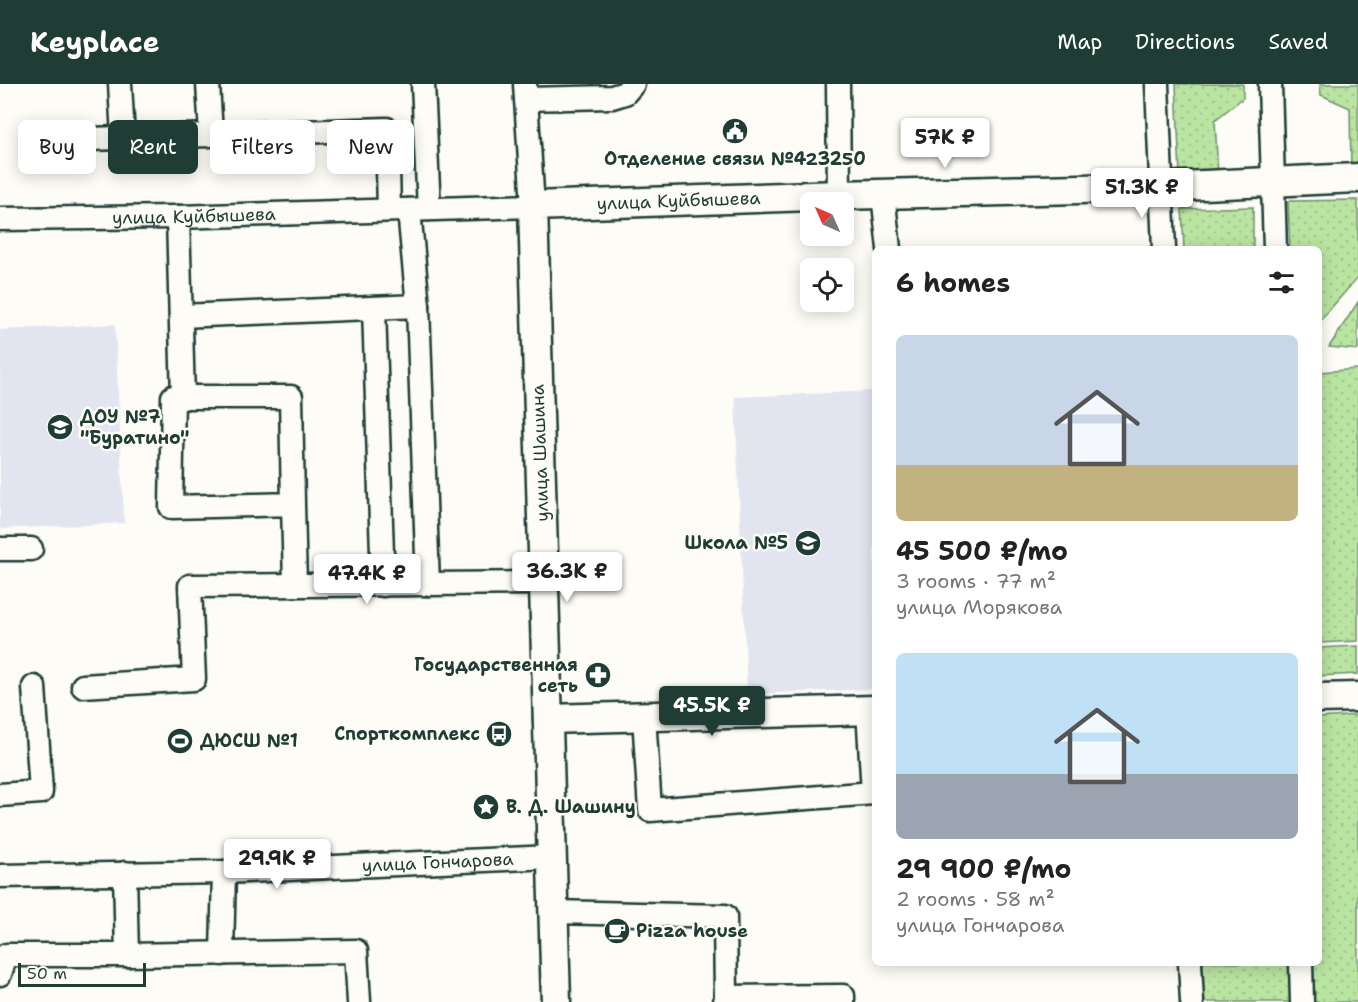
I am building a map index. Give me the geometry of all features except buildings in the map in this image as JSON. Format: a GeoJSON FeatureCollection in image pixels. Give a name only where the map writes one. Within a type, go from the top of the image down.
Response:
{"type":"FeatureCollection","features":[{"type":"Feature","properties":{"kind":"main road","name":"улица Куйбышева"},"geometry":{"type":"LineString","coordinates":[[854,195],[1161,187],[1358,178]]}},
{"type":"Feature","properties":{"kind":"main road","name":"улица Куйбышева"},"geometry":{"type":"LineString","coordinates":[[533,206],[800,196]]}},
{"type":"Feature","properties":{"kind":"main road","name":"улица Шашина"},"geometry":{"type":"LineString","coordinates":[[533,206],[556,1002]]}},
{"type":"Feature","properties":{"kind":"main road"},"geometry":{"type":"LineString","coordinates":[[1322,698],[1358,697]]}},
{"type":"Feature","properties":{"kind":"main road"},"geometry":{"type":"LineString","coordinates":[[548,718],[872,710]]}},
{"type":"Feature","properties":{"kind":"street"},"geometry":{"type":"LineString","coordinates":[[120,84],[122,120]]}},
{"type":"Feature","properties":{"kind":"street"},"geometry":{"type":"LineString","coordinates":[[208,84],[210,120]]}},
{"type":"Feature","properties":{"kind":"street"},"geometry":{"type":"LineString","coordinates":[[409,209],[423,84]]}},
{"type":"Feature","properties":{"kind":"street"},"geometry":{"type":"LineString","coordinates":[[526,92],[612,97],[625,93],[633,84]]}},
{"type":"Feature","properties":{"kind":"street"},"geometry":{"type":"LineString","coordinates":[[838,84],[839,192]]}},
{"type":"Feature","properties":{"kind":"street"},"geometry":{"type":"LineString","coordinates":[[1157,84],[1164,246]]}},
{"type":"Feature","properties":{"kind":"street"},"geometry":{"type":"LineString","coordinates":[[1270,84],[1275,246]]}},
{"type":"Feature","properties":{"kind":"street","name":"улица Шашина"},"geometry":{"type":"LineString","coordinates":[[526,92],[533,206]]}},
{"type":"Feature","properties":{"kind":"street"},"geometry":{"type":"LineString","coordinates":[[315,131],[387,129],[409,209],[418,306],[428,584]]}},
{"type":"Feature","properties":{"kind":"street"},"geometry":{"type":"LineString","coordinates":[[883,194],[889,246]]}},
{"type":"Feature","properties":{"kind":"street","name":"улица Куйбышева"},"geometry":{"type":"LineString","coordinates":[[0,219],[178,217],[533,206]]}},
{"type":"Feature","properties":{"kind":"street"},"geometry":{"type":"LineString","coordinates":[[178,217],[183,398]]}},
{"type":"Feature","properties":{"kind":"street"},"geometry":{"type":"LineString","coordinates":[[181,316],[418,306]]}},
{"type":"Feature","properties":{"kind":"street"},"geometry":{"type":"LineString","coordinates":[[374,308],[383,585]]}},
{"type":"Feature","properties":{"kind":"street"},"geometry":{"type":"LineString","coordinates":[[293,504],[171,507],[173,397],[291,397],[295,585]]}},
{"type":"Feature","properties":{"kind":"street"},"geometry":{"type":"LineString","coordinates":[[0,549],[31,549]]}},
{"type":"Feature","properties":{"kind":"street"},"geometry":{"type":"LineString","coordinates":[[83,686],[194,679],[190,586],[543,583]]}},
{"type":"Feature","properties":{"kind":"street"},"geometry":{"type":"LineString","coordinates":[[0,795],[41,792],[34,687]]}},
{"type":"Feature","properties":{"kind":"street"},"geometry":{"type":"LineString","coordinates":[[645,716],[650,810],[872,793]]}},
{"type":"Feature","properties":{"kind":"street","name":"улица Гончарова"},"geometry":{"type":"LineString","coordinates":[[0,876],[224,872],[552,857]]}},
{"type":"Feature","properties":{"kind":"street"},"geometry":{"type":"LineString","coordinates":[[222,954],[224,872]]}},
{"type":"Feature","properties":{"kind":"street"},"geometry":{"type":"LineString","coordinates":[[125,873],[127,955]]}},
{"type":"Feature","properties":{"kind":"street"},"geometry":{"type":"LineString","coordinates":[[553,912],[725,916],[726,999],[843,996],[843,1002]]}},
{"type":"Feature","properties":{"kind":"street"},"geometry":{"type":"LineString","coordinates":[[0,974],[6,956],[356,951],[359,1002]]}},
{"type":"Feature","properties":{"kind":"street"},"geometry":{"type":"LineString","coordinates":[[1191,966],[1192,1002]]}},
{"type":"Feature","properties":{"kind":"street"},"geometry":{"type":"LineString","coordinates":[[1301,966],[1302,1002]]}},
{"type":"Feature","properties":{"kind":"shaded area","name":"ДОУ №7 \"Буратино\""},"geometry":{"type":"Polygon","coordinates":[[[115,324],[124,523],[0,529],[0,330],[115,324]]]}},
{"type":"Feature","properties":{"kind":"shaded area","name":"Школа №5"},"geometry":{"type":"Polygon","coordinates":[[[872,391],[872,689],[747,694],[735,397],[872,391]]]}},
{"type":"Feature","properties":{"kind":"green space"},"geometry":{"type":"Polygon","coordinates":[[[1176,84],[1243,84],[1243,98],[1215,120],[1218,175],[1180,176],[1176,84]]]}},
{"type":"Feature","properties":{"kind":"green space"},"geometry":{"type":"Polygon","coordinates":[[[1320,84],[1358,84],[1358,170],[1351,170],[1350,108],[1321,95],[1320,84]]]}},
{"type":"Feature","properties":{"kind":"green space"},"geometry":{"type":"Polygon","coordinates":[[[1358,200],[1358,277],[1322,319],[1322,246],[1290,246],[1288,201],[1358,200]]]}},
{"type":"Feature","properties":{"kind":"green space"},"geometry":{"type":"Polygon","coordinates":[[[1253,207],[1253,246],[1184,246],[1182,209],[1253,207]]]}},
{"type":"Feature","properties":{"kind":"green space"},"geometry":{"type":"Polygon","coordinates":[[[1358,302],[1358,350],[1329,347],[1358,302]]]}},
{"type":"Feature","properties":{"kind":"green space"},"geometry":{"type":"Polygon","coordinates":[[[1358,369],[1358,641],[1322,643],[1322,372],[1358,369]]]}},
{"type":"Feature","properties":{"kind":"green space"},"geometry":{"type":"Polygon","coordinates":[[[1358,646],[1358,674],[1322,676],[1322,648],[1358,646]]]}},
{"type":"Feature","properties":{"kind":"green space"},"geometry":{"type":"Polygon","coordinates":[[[1358,715],[1358,1002],[1198,1002],[1197,966],[1322,966],[1322,718],[1358,715]]]}},
{"type":"Feature","properties":{"kind":"place","name":"Отделение связи №423250"},"geometry":{"type":"Point","coordinates":[735,131]}},
{"type":"Feature","properties":{"kind":"place","name":"ДОУ №7 \"Буратино\""},"geometry":{"type":"Point","coordinates":[60,427]}},
{"type":"Feature","properties":{"kind":"place","name":"Школа №5"},"geometry":{"type":"Point","coordinates":[808,543]}},
{"type":"Feature","properties":{"kind":"place","name":"Государственная сеть"},"geometry":{"type":"Point","coordinates":[598,675]}},
{"type":"Feature","properties":{"kind":"place","name":"Спорткомплекс"},"geometry":{"type":"Point","coordinates":[499,734]}},
{"type":"Feature","properties":{"kind":"place","name":"ДЮСШ №1"},"geometry":{"type":"Point","coordinates":[180,741]}},
{"type":"Feature","properties":{"kind":"place","name":"В. Д. Шашину"},"geometry":{"type":"Point","coordinates":[486,807]}},
{"type":"Feature","properties":{"kind":"place","name":"Pizza house"},"geometry":{"type":"Point","coordinates":[617,931]}}]}
